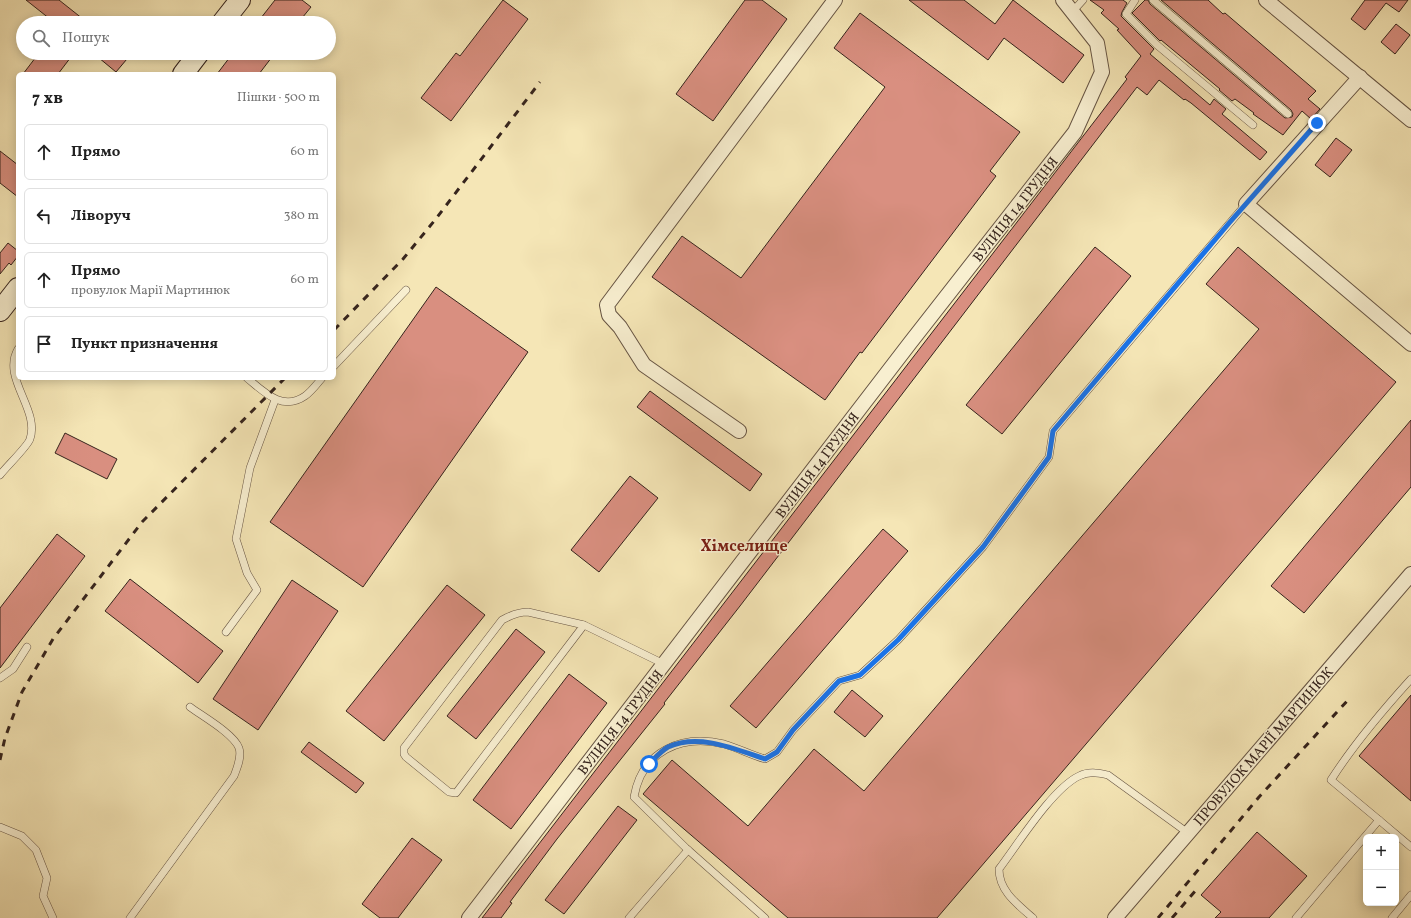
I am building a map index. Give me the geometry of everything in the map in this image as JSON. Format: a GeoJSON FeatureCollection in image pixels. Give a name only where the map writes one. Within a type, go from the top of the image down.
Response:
{"type":"FeatureCollection","features":[{"type":"Feature","properties":{"kind":"street"},"geometry":{"type":"LineString","coordinates":[[227,16],[240,0]]}},
{"type":"Feature","properties":{"kind":"street"},"geometry":{"type":"LineString","coordinates":[[739,431],[644,365],[620,327],[609,315],[606,305],[835,0]]}},
{"type":"Feature","properties":{"kind":"street","name":"ВУЛИЦЯ 14 ГРУДНЯ"},"geometry":{"type":"LineString","coordinates":[[469,918],[905,349],[1075,132],[1102,72],[1097,43],[1063,0]]}},
{"type":"Feature","properties":{"kind":"street"},"geometry":{"type":"LineString","coordinates":[[1266,0],[1411,120]]}},
{"type":"Feature","properties":{"kind":"street"},"geometry":{"type":"LineString","coordinates":[[185,72],[194,60]]}},
{"type":"Feature","properties":{"kind":"street"},"geometry":{"type":"LineString","coordinates":[[1360,78],[1246,204],[1411,344]]}},
{"type":"Feature","properties":{"kind":"street"},"geometry":{"type":"LineString","coordinates":[[0,312],[16,291]]}},
{"type":"Feature","properties":{"kind":"street","name":"ПРОВУЛОК МАРІЇ МАРТИНЮК"},"geometry":{"type":"LineString","coordinates":[[1115,918],[1411,574]]}},
{"type":"Feature","properties":{"kind":"lane"},"geometry":{"type":"LineString","coordinates":[[1073,11],[1083,0]]}},
{"type":"Feature","properties":{"kind":"lane"},"geometry":{"type":"LineString","coordinates":[[1135,0],[1126,14],[1157,45],[1253,125]]}},
{"type":"Feature","properties":{"kind":"lane"},"geometry":{"type":"LineString","coordinates":[[1153,0],[1288,114]]}},
{"type":"Feature","properties":{"kind":"lane"},"geometry":{"type":"LineString","coordinates":[[765,918],[688,850],[634,797],[636,782],[649,764],[666,748],[685,742],[724,744],[765,759],[777,752],[793,730],[839,681],[860,675],[893,645],[983,547],[1049,457],[1053,431],[1246,204]]}},
{"type":"Feature","properties":{"kind":"lane"},"geometry":{"type":"LineString","coordinates":[[336,364],[406,290]]}},
{"type":"Feature","properties":{"kind":"lane"},"geometry":{"type":"LineString","coordinates":[[16,354],[12,364],[16,376]]}},
{"type":"Feature","properties":{"kind":"lane"},"geometry":{"type":"LineString","coordinates":[[0,475],[30,440],[32,426],[17,380]]}},
{"type":"Feature","properties":{"kind":"lane"},"geometry":{"type":"LineString","coordinates":[[250,380],[275,400],[291,402],[304,396],[320,380]]}},
{"type":"Feature","properties":{"kind":"lane"},"geometry":{"type":"LineString","coordinates":[[226,632],[257,590],[247,573],[236,539],[250,468],[275,400]]}},
{"type":"Feature","properties":{"kind":"lane"},"geometry":{"type":"LineString","coordinates":[[584,625],[456,793],[449,792],[406,758],[404,748],[502,620],[520,612],[528,612],[584,625],[664,664]]}},
{"type":"Feature","properties":{"kind":"lane"},"geometry":{"type":"LineString","coordinates":[[0,678],[13,669],[27,647]]}},
{"type":"Feature","properties":{"kind":"lane"},"geometry":{"type":"LineString","coordinates":[[1411,680],[1389,703],[1340,766],[1331,780],[1411,847]]}},
{"type":"Feature","properties":{"kind":"lane"},"geometry":{"type":"LineString","coordinates":[[130,918],[234,776],[239,761],[239,748],[229,736],[190,707]]}},
{"type":"Feature","properties":{"kind":"lane"},"geometry":{"type":"LineString","coordinates":[[1033,918],[1004,890],[999,879],[999,869],[1054,797],[1078,776],[1094,772],[1108,775],[1188,833]]}},
{"type":"Feature","properties":{"kind":"lane"},"geometry":{"type":"LineString","coordinates":[[1296,918],[1379,820]]}},
{"type":"Feature","properties":{"kind":"lane"},"geometry":{"type":"LineString","coordinates":[[0,827],[22,836],[36,850],[47,878],[43,896],[53,918]]}},
{"type":"Feature","properties":{"kind":"lane"},"geometry":{"type":"LineString","coordinates":[[629,918],[688,850]]}},
{"type":"Feature","properties":{"kind":"lane"},"geometry":{"type":"LineString","coordinates":[[1392,918],[1411,895]]}},
{"type":"Feature","properties":{"kind":"building"},"geometry":{"type":"Polygon","coordinates":[[[26,0],[59,0],[79,16],[46,16],[26,0]]]}},
{"type":"Feature","properties":{"kind":"building"},"geometry":{"type":"Polygon","coordinates":[[[275,0],[302,0],[311,7],[304,16],[262,16],[275,0]]]}},
{"type":"Feature","properties":{"kind":"building"},"geometry":{"type":"Polygon","coordinates":[[[503,0],[528,19],[451,121],[421,98],[456,53],[460,56],[503,0]]]}},
{"type":"Feature","properties":{"kind":"building"},"geometry":{"type":"Polygon","coordinates":[[[745,0],[762,0],[787,19],[713,121],[676,94],[745,0]]]}},
{"type":"Feature","properties":{"kind":"building"},"geometry":{"type":"Polygon","coordinates":[[[909,0],[964,0],[995,24],[1013,0],[1084,55],[1063,83],[1004,38],[988,60],[909,0]]]}},
{"type":"Feature","properties":{"kind":"building"},"geometry":{"type":"Polygon","coordinates":[[[1090,0],[1123,0],[1127,3],[1121,16],[1154,49],[1150,54],[1210,105],[1214,99],[1226,109],[1222,114],[1267,152],[1260,160],[1191,103],[1185,99],[1184,100],[1159,80],[1147,95],[1137,87],[740,606],[664,703],[665,704],[557,839],[510,902],[512,903],[501,918],[482,918],[1127,79],[1125,77],[1141,56],[1117,30],[1119,29],[1101,13],[1104,10],[1090,0]]]}},
{"type":"Feature","properties":{"kind":"building"},"geometry":{"type":"Polygon","coordinates":[[[1145,0],[1148,0],[1150,4],[1285,118],[1292,117],[1293,114],[1291,110],[1161,0],[1208,0],[1316,91],[1308,99],[1320,109],[1311,119],[1302,111],[1283,135],[1235,99],[1232,101],[1219,90],[1220,89],[1161,40],[1160,41],[1132,13],[1145,0]]]}},
{"type":"Feature","properties":{"kind":"building"},"geometry":{"type":"Polygon","coordinates":[[[1365,0],[1408,0],[1399,12],[1386,3],[1365,30],[1351,19],[1365,0]]]}},
{"type":"Feature","properties":{"kind":"building"},"geometry":{"type":"Polygon","coordinates":[[[860,13],[1020,132],[990,171],[996,176],[862,353],[860,352],[825,400],[652,277],[682,236],[741,278],[885,87],[834,48],[860,13]]]}},
{"type":"Feature","properties":{"kind":"building"},"geometry":{"type":"Polygon","coordinates":[[[1396,24],[1410,35],[1395,54],[1381,42],[1396,24]]]}},
{"type":"Feature","properties":{"kind":"building"},"geometry":{"type":"Polygon","coordinates":[[[34,60],[69,60],[60,72],[25,72],[34,60]]]}},
{"type":"Feature","properties":{"kind":"building"},"geometry":{"type":"Polygon","coordinates":[[[101,60],[126,60],[116,72],[101,60]]]}},
{"type":"Feature","properties":{"kind":"building"},"geometry":{"type":"Polygon","coordinates":[[[228,60],[270,60],[261,72],[219,72],[228,60]]]}},
{"type":"Feature","properties":{"kind":"building"},"geometry":{"type":"Polygon","coordinates":[[[1336,138],[1352,150],[1330,177],[1315,165],[1336,138]]]}},
{"type":"Feature","properties":{"kind":"building"},"geometry":{"type":"Polygon","coordinates":[[[0,151],[16,163],[16,195],[0,183],[0,151]]]}},
{"type":"Feature","properties":{"kind":"building"},"geometry":{"type":"Polygon","coordinates":[[[8,243],[16,249],[16,259],[11,265],[9,263],[0,274],[0,253],[8,243]]]}},
{"type":"Feature","properties":{"kind":"building"},"geometry":{"type":"Polygon","coordinates":[[[1095,247],[1131,276],[1002,434],[966,405],[1095,247]]]}},
{"type":"Feature","properties":{"kind":"building"},"geometry":{"type":"Polygon","coordinates":[[[1238,247],[1396,382],[937,918],[788,918],[643,794],[672,760],[748,826],[814,749],[864,791],[1259,329],[1206,284],[1238,247]]]}},
{"type":"Feature","properties":{"kind":"building"},"geometry":{"type":"Polygon","coordinates":[[[436,287],[528,352],[363,587],[270,522],[436,287]]]}},
{"type":"Feature","properties":{"kind":"building"},"geometry":{"type":"Polygon","coordinates":[[[650,391],[762,474],[750,491],[637,407],[650,391]]]}},
{"type":"Feature","properties":{"kind":"building"},"geometry":{"type":"Polygon","coordinates":[[[1411,420],[1411,487],[1304,613],[1271,586],[1411,420]]]}},
{"type":"Feature","properties":{"kind":"building"},"geometry":{"type":"Polygon","coordinates":[[[65,433],[117,459],[107,479],[55,453],[65,433]]]}},
{"type":"Feature","properties":{"kind":"building"},"geometry":{"type":"Polygon","coordinates":[[[630,476],[658,498],[599,572],[571,550],[630,476]]]}},
{"type":"Feature","properties":{"kind":"building"},"geometry":{"type":"Polygon","coordinates":[[[883,529],[908,551],[756,728],[730,706],[883,529]]]}},
{"type":"Feature","properties":{"kind":"building"},"geometry":{"type":"Polygon","coordinates":[[[57,534],[85,556],[0,668],[0,608],[57,534]]]}},
{"type":"Feature","properties":{"kind":"building"},"geometry":{"type":"Polygon","coordinates":[[[130,579],[223,651],[198,683],[105,611],[130,579]]]}},
{"type":"Feature","properties":{"kind":"building"},"geometry":{"type":"Polygon","coordinates":[[[292,580],[338,611],[258,730],[213,699],[292,580]]]}},
{"type":"Feature","properties":{"kind":"building"},"geometry":{"type":"Polygon","coordinates":[[[447,585],[485,615],[384,741],[346,711],[447,585]]]}},
{"type":"Feature","properties":{"kind":"building"},"geometry":{"type":"Polygon","coordinates":[[[516,629],[545,652],[476,739],[447,716],[516,629]]]}},
{"type":"Feature","properties":{"kind":"building"},"geometry":{"type":"Polygon","coordinates":[[[569,674],[607,703],[511,829],[473,800],[569,674]]]}},
{"type":"Feature","properties":{"kind":"building"},"geometry":{"type":"Polygon","coordinates":[[[852,690],[883,716],[865,737],[834,712],[852,690]]]}},
{"type":"Feature","properties":{"kind":"building"},"geometry":{"type":"Polygon","coordinates":[[[1411,695],[1411,801],[1359,756],[1411,695]]]}},
{"type":"Feature","properties":{"kind":"building"},"geometry":{"type":"Polygon","coordinates":[[[309,742],[364,783],[356,793],[301,752],[309,742]]]}},
{"type":"Feature","properties":{"kind":"building"},"geometry":{"type":"Polygon","coordinates":[[[618,806],[637,820],[564,914],[545,900],[618,806]]]}},
{"type":"Feature","properties":{"kind":"building"},"geometry":{"type":"Polygon","coordinates":[[[1257,832],[1307,876],[1269,918],[1215,918],[1221,912],[1201,895],[1257,832]]]}},
{"type":"Feature","properties":{"kind":"building"},"geometry":{"type":"Polygon","coordinates":[[[412,838],[442,860],[398,918],[380,918],[362,904],[412,838]]]}},
{"type":"Feature","properties":{"kind":"railway"},"geometry":{"type":"LineString","coordinates":[[336,328],[403,259],[435,220],[540,82]]}},
{"type":"Feature","properties":{"kind":"railway"},"geometry":{"type":"LineString","coordinates":[[0,760],[5,738],[22,692],[53,639],[142,522],[283,380]]}},
{"type":"Feature","properties":{"kind":"railway"},"geometry":{"type":"LineString","coordinates":[[1158,918],[1259,797],[1348,700]]}},
{"type":"Feature","properties":{"kind":"railway"},"geometry":{"type":"LineString","coordinates":[[1172,918],[1196,890]]}},
{"type":"Feature","properties":{"kind":"district","name":"Хімселище"},"geometry":{"type":"Point","coordinates":[744,545]}},
{"type":"Feature","properties":{"kind":"route"},"geometry":{"type":"LineString","coordinates":[[649,764],[666,748],[685,742],[724,744],[765,759],[777,752],[793,730],[839,681],[860,675],[898,640],[983,547],[1049,457],[1053,431],[1230,222],[1317,123]]}}]}
